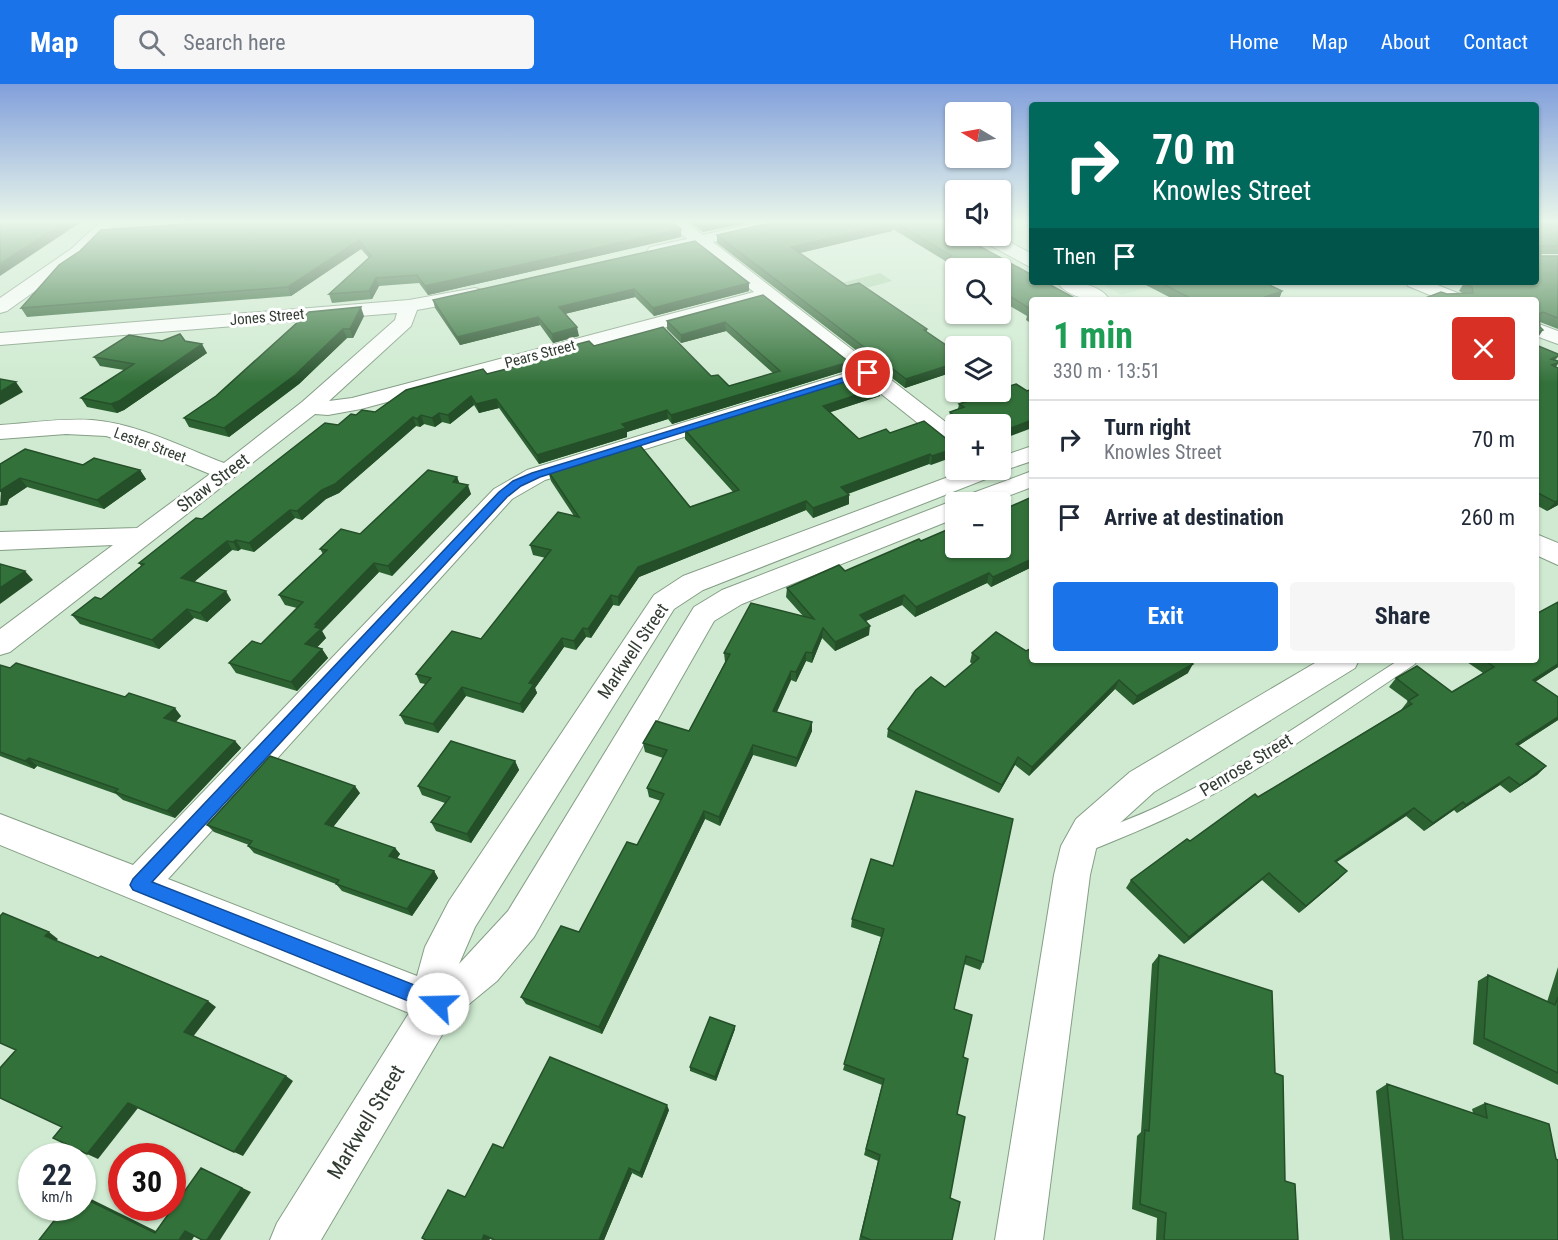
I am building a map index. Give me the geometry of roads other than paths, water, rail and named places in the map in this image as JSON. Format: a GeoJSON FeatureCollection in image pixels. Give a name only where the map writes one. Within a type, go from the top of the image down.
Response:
{"type":"FeatureCollection","features":[{"type":"Feature","properties":{"kind":"main road"},"geometry":{"type":"LineString","coordinates":[[1072,285],[1094,297]]}},
{"type":"Feature","properties":{"kind":"main road"},"geometry":{"type":"LineString","coordinates":[[1539,545],[1558,555]]}},
{"type":"Feature","properties":{"kind":"street"},"geometry":{"type":"LineString","coordinates":[[0,307],[45,276]]}},
{"type":"Feature","properties":{"kind":"street"},"geometry":{"type":"LineString","coordinates":[[746,276],[945,433]]}},
{"type":"Feature","properties":{"kind":"street"},"geometry":{"type":"LineString","coordinates":[[1421,285],[1451,297]]}},
{"type":"Feature","properties":{"kind":"street"},"geometry":{"type":"LineString","coordinates":[[1442,285],[1469,297]]}},
{"type":"Feature","properties":{"kind":"street"},"geometry":{"type":"LineString","coordinates":[[0,289],[25,290]]}},
{"type":"Feature","properties":{"kind":"street","name":"Jones Street"},"geometry":{"type":"LineString","coordinates":[[0,339],[409,306],[493,290]]}},
{"type":"Feature","properties":{"kind":"street","name":"Pears Street"},"geometry":{"type":"LineString","coordinates":[[310,407],[328,408],[353,404],[768,294]]}},
{"type":"Feature","properties":{"kind":"street","name":"Shaw Street"},"geometry":{"type":"LineString","coordinates":[[0,644],[310,407],[404,322],[409,306]]}},
{"type":"Feature","properties":{"kind":"street"},"geometry":{"type":"LineString","coordinates":[[1539,330],[1558,338]]}},
{"type":"Feature","properties":{"kind":"street"},"geometry":{"type":"LineString","coordinates":[[139,885],[495,503],[517,484],[536,475],[868,373]]}},
{"type":"Feature","properties":{"kind":"street","name":"Lester Street"},"geometry":{"type":"LineString","coordinates":[[0,432],[76,427],[104,429],[127,435],[226,473]]}},
{"type":"Feature","properties":{"kind":"street"},"geometry":{"type":"LineString","coordinates":[[1011,461],[1029,454]]}},
{"type":"Feature","properties":{"kind":"street"},"geometry":{"type":"LineString","coordinates":[[996,492],[1029,479]]}},
{"type":"Feature","properties":{"kind":"street","name":"Markwell Street"},"geometry":{"type":"LineString","coordinates":[[438,1004],[436,981],[439,960],[462,914],[664,602],[693,583],[962,480]]}},
{"type":"Feature","properties":{"kind":"street","name":"Markwell Street"},"geometry":{"type":"LineString","coordinates":[[294,1240],[438,1004],[473,979],[521,924],[696,625],[708,610],[732,597],[945,513]]}},
{"type":"Feature","properties":{"kind":"street"},"geometry":{"type":"LineString","coordinates":[[0,541],[142,536]]}},
{"type":"Feature","properties":{"kind":"street"},"geometry":{"type":"LineString","coordinates":[[1019,1240],[1076,857],[1088,830],[1161,768],[1339,663]]}},
{"type":"Feature","properties":{"kind":"street"},"geometry":{"type":"LineString","coordinates":[[0,829],[438,1004]]}},
{"type":"Feature","properties":{"kind":"lane","name":"Penrose Street"},"geometry":{"type":"LineString","coordinates":[[1076,857],[1086,845],[1102,835],[1165,811],[1206,789],[1278,746],[1405,663]]}}]}
